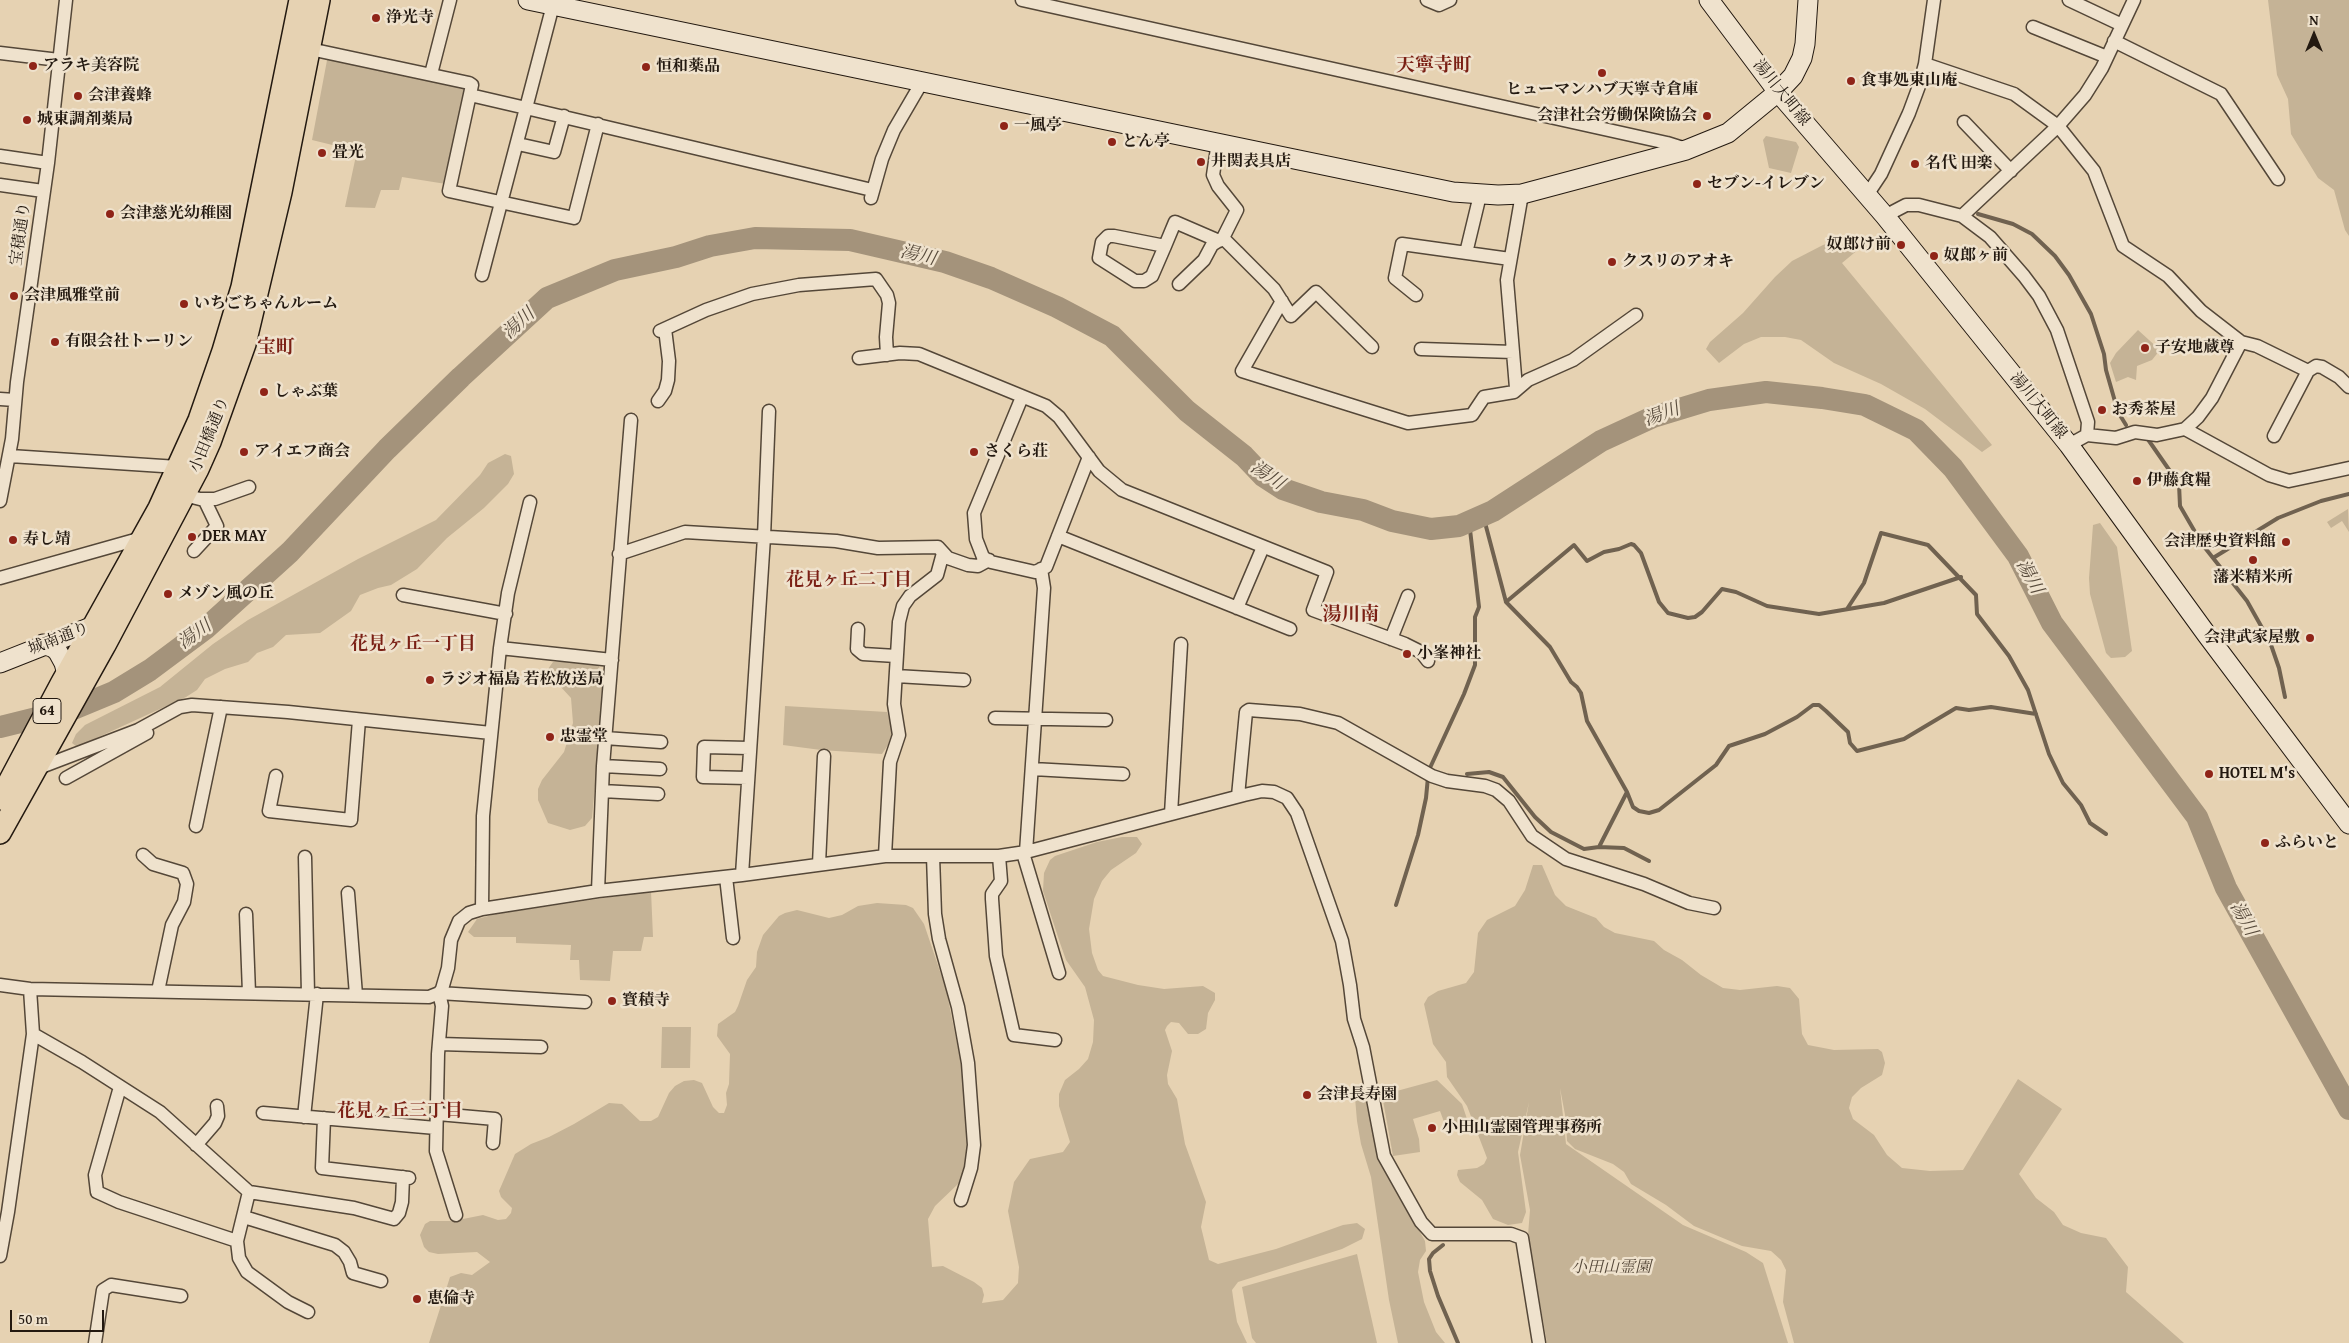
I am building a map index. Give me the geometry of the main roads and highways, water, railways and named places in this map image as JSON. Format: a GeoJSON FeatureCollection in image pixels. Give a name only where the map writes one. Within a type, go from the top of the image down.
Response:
{"type":"FeatureCollection","features":[{"type":"Feature","properties":{"kind":"main road","name":"小田橋通り"},"geometry":{"type":"LineString","coordinates":[[0,799],[66,674],[142,538],[178,467],[209,393],[242,287],[300,0]]}},
{"type":"Feature","properties":{"kind":"main road","name":"小田橋通り"},"geometry":{"type":"LineString","coordinates":[[0,833],[119,618],[194,497],[210,442],[245,344],[279,201],[319,0]]}},
{"type":"Feature","properties":{"kind":"waterway"},"geometry":{"type":"LineString","coordinates":[[1978,214],[2013,224],[2032,234],[2055,256],[2069,275],[2091,314],[2104,354],[2106,370],[2118,412],[2126,425]]}},
{"type":"Feature","properties":{"kind":"waterway","name":"湯川"},"geometry":{"type":"LineString","coordinates":[[0,727],[73,709],[114,692],[150,670],[205,629],[290,552],[387,449],[461,377],[547,298],[615,270],[676,257],[710,246],[755,238],[850,240],[945,262],[991,278],[1057,307],[1112,336],[1187,411],[1244,456],[1263,476],[1283,489],[1321,502],[1363,510],[1392,521],[1431,529],[1459,526],[1493,511],[1601,441],[1653,417],[1709,400],[1766,392],[1822,398],[1865,405],[1916,430],[1953,468],[2018,556],[2052,623],[2197,817],[2226,888],[2349,1109]]}},
{"type":"Feature","properties":{"kind":"waterway"},"geometry":{"type":"LineString","coordinates":[[2147,438],[2179,484],[2180,506],[2202,544],[2247,601],[2270,642],[2279,668],[2285,697]]}},
{"type":"Feature","properties":{"kind":"waterway"},"geometry":{"type":"LineString","coordinates":[[2213,558],[2278,518],[2321,501],[2349,494]]}},
{"type":"Feature","properties":{"kind":"waterway"},"geometry":{"type":"LineString","coordinates":[[1483,515],[1506,602],[1550,647],[1571,682],[1581,693],[1587,721],[1627,792],[1633,807],[1639,811],[1649,813],[1659,810],[1716,765],[1729,746],[1765,734],[1797,717],[1813,705],[1819,705],[1848,732],[1850,743],[1857,751],[1904,739],[1956,708],[1969,710],[1991,707],[2036,714]]}},
{"type":"Feature","properties":{"kind":"waterway"},"geometry":{"type":"LineString","coordinates":[[1429,770],[1464,694],[1475,665],[1475,617],[1479,607],[1469,521]]}},
{"type":"Feature","properties":{"kind":"waterway"},"geometry":{"type":"LineString","coordinates":[[1847,609],[1864,583],[1881,533],[1928,545],[1976,595],[1977,614],[2009,656],[2028,690],[2049,754],[2063,783],[2081,805],[2090,823],[2106,834]]}},
{"type":"Feature","properties":{"kind":"waterway"},"geometry":{"type":"LineString","coordinates":[[1506,602],[1574,545],[1587,561],[1604,552],[1631,544],[1634,545],[1641,553],[1659,602],[1668,613],[1688,618],[1695,617],[1702,612],[1722,589],[1736,592],[1767,606],[1819,614],[1884,603],[1961,577]]}},
{"type":"Feature","properties":{"kind":"waterway"},"geometry":{"type":"LineString","coordinates":[[1467,774],[1489,772],[1503,777],[1535,817],[1551,832],[1584,849],[1599,847],[1627,792]]}},
{"type":"Feature","properties":{"kind":"waterway"},"geometry":{"type":"LineString","coordinates":[[1396,905],[1418,835],[1426,798],[1428,777]]}},
{"type":"Feature","properties":{"kind":"waterway"},"geometry":{"type":"LineString","coordinates":[[1599,847],[1624,848],[1649,861]]}},
{"type":"Feature","properties":{"kind":"waterway"},"geometry":{"type":"LineString","coordinates":[[1443,1245],[1429,1259],[1430,1271],[1438,1296],[1458,1343]]}},
{"type":"Feature","properties":{"kind":"place","name":"浄光寺"},"geometry":{"type":"Point","coordinates":[376,18]}},
{"type":"Feature","properties":{"kind":"place","name":"アラキ美容院"},"geometry":{"type":"Point","coordinates":[33,66]}},
{"type":"Feature","properties":{"kind":"place","name":"恒和薬品"},"geometry":{"type":"Point","coordinates":[646,67]}},
{"type":"Feature","properties":{"kind":"place","name":"ヒューマンハブ天寧寺倉庫"},"geometry":{"type":"Point","coordinates":[1602,73]}},
{"type":"Feature","properties":{"kind":"place","name":"食事処東山庵"},"geometry":{"type":"Point","coordinates":[1851,81]}},
{"type":"Feature","properties":{"kind":"place","name":"会津養蜂"},"geometry":{"type":"Point","coordinates":[78,96]}},
{"type":"Feature","properties":{"kind":"place","name":"会津社会労働保険協会"},"geometry":{"type":"Point","coordinates":[1707,116]}},
{"type":"Feature","properties":{"kind":"place","name":"城東調剤薬局"},"geometry":{"type":"Point","coordinates":[27,120]}},
{"type":"Feature","properties":{"kind":"place","name":"一風亭"},"geometry":{"type":"Point","coordinates":[1004,126]}},
{"type":"Feature","properties":{"kind":"place","name":"とん亭"},"geometry":{"type":"Point","coordinates":[1112,142]}},
{"type":"Feature","properties":{"kind":"place","name":"畳光"},"geometry":{"type":"Point","coordinates":[322,153]}},
{"type":"Feature","properties":{"kind":"place","name":"井関表具店"},"geometry":{"type":"Point","coordinates":[1201,162]}},
{"type":"Feature","properties":{"kind":"place","name":"名代 田楽"},"geometry":{"type":"Point","coordinates":[1915,164]}},
{"type":"Feature","properties":{"kind":"place","name":"セブン-イレブン"},"geometry":{"type":"Point","coordinates":[1697,184]}},
{"type":"Feature","properties":{"kind":"place","name":"会津慈光幼稚園"},"geometry":{"type":"Point","coordinates":[110,214]}},
{"type":"Feature","properties":{"kind":"place","name":"奴郎け前"},"geometry":{"type":"Point","coordinates":[1901,245]}},
{"type":"Feature","properties":{"kind":"place","name":"奴郎ヶ前"},"geometry":{"type":"Point","coordinates":[1934,256]}},
{"type":"Feature","properties":{"kind":"place","name":"クスリのアオキ"},"geometry":{"type":"Point","coordinates":[1612,262]}},
{"type":"Feature","properties":{"kind":"place","name":"会津風雅堂前"},"geometry":{"type":"Point","coordinates":[14,296]}},
{"type":"Feature","properties":{"kind":"place","name":"いちごちゃんルーム"},"geometry":{"type":"Point","coordinates":[184,304]}},
{"type":"Feature","properties":{"kind":"place","name":"有限会社トーリン"},"geometry":{"type":"Point","coordinates":[55,342]}},
{"type":"Feature","properties":{"kind":"place","name":"子安地蔵尊"},"geometry":{"type":"Point","coordinates":[2145,348]}},
{"type":"Feature","properties":{"kind":"place","name":"しゃぶ葉"},"geometry":{"type":"Point","coordinates":[264,392]}},
{"type":"Feature","properties":{"kind":"place","name":"お秀茶屋"},"geometry":{"type":"Point","coordinates":[2102,410]}},
{"type":"Feature","properties":{"kind":"place","name":"アイエフ商会"},"geometry":{"type":"Point","coordinates":[244,452]}},
{"type":"Feature","properties":{"kind":"place","name":"さくら荘"},"geometry":{"type":"Point","coordinates":[974,452]}},
{"type":"Feature","properties":{"kind":"place","name":"伊藤食糧"},"geometry":{"type":"Point","coordinates":[2137,481]}},
{"type":"Feature","properties":{"kind":"place","name":"DER MAY"},"geometry":{"type":"Point","coordinates":[192,537]}},
{"type":"Feature","properties":{"kind":"place","name":"寿し靖"},"geometry":{"type":"Point","coordinates":[13,540]}},
{"type":"Feature","properties":{"kind":"place","name":"会津歴史資料館"},"geometry":{"type":"Point","coordinates":[2286,542]}},
{"type":"Feature","properties":{"kind":"place","name":"藩米精米所"},"geometry":{"type":"Point","coordinates":[2253,560]}},
{"type":"Feature","properties":{"kind":"place","name":"メゾン風の丘"},"geometry":{"type":"Point","coordinates":[168,594]}},
{"type":"Feature","properties":{"kind":"place","name":"会津武家屋敷"},"geometry":{"type":"Point","coordinates":[2310,638]}},
{"type":"Feature","properties":{"kind":"place","name":"小峯神社"},"geometry":{"type":"Point","coordinates":[1407,654]}},
{"type":"Feature","properties":{"kind":"place","name":"ラジオ福島 若松放送局"},"geometry":{"type":"Point","coordinates":[430,680]}},
{"type":"Feature","properties":{"kind":"place","name":"忠霊堂"},"geometry":{"type":"Point","coordinates":[550,737]}},
{"type":"Feature","properties":{"kind":"place","name":"HOTEL M's"},"geometry":{"type":"Point","coordinates":[2209,774]}},
{"type":"Feature","properties":{"kind":"place","name":"ふらいと"},"geometry":{"type":"Point","coordinates":[2265,843]}},
{"type":"Feature","properties":{"kind":"place","name":"寳積寺"},"geometry":{"type":"Point","coordinates":[612,1001]}},
{"type":"Feature","properties":{"kind":"place","name":"会津長寿園"},"geometry":{"type":"Point","coordinates":[1307,1095]}},
{"type":"Feature","properties":{"kind":"place","name":"小田山霊園管理事務所"},"geometry":{"type":"Point","coordinates":[1432,1128]}},
{"type":"Feature","properties":{"kind":"place","name":"恵倫寺"},"geometry":{"type":"Point","coordinates":[417,1299]}},
{"type":"Feature","properties":{"kind":"district","name":"天寧寺町"},"geometry":{"type":"Point","coordinates":[1434,66]}},
{"type":"Feature","properties":{"kind":"district","name":"宝町"},"geometry":{"type":"Point","coordinates":[276,348]}},
{"type":"Feature","properties":{"kind":"district","name":"花見ヶ丘二丁目"},"geometry":{"type":"Point","coordinates":[849,580]}},
{"type":"Feature","properties":{"kind":"district","name":"湯川南"},"geometry":{"type":"Point","coordinates":[1351,615]}},
{"type":"Feature","properties":{"kind":"district","name":"花見ヶ丘一丁目"},"geometry":{"type":"Point","coordinates":[413,644]}},
{"type":"Feature","properties":{"kind":"district","name":"花見ヶ丘三丁目"},"geometry":{"type":"Point","coordinates":[400,1111]}},
{"type":"Feature","properties":{"kind":"park label","name":"小田山霊園"},"geometry":{"type":"Point","coordinates":[1611,1268]}}]}
